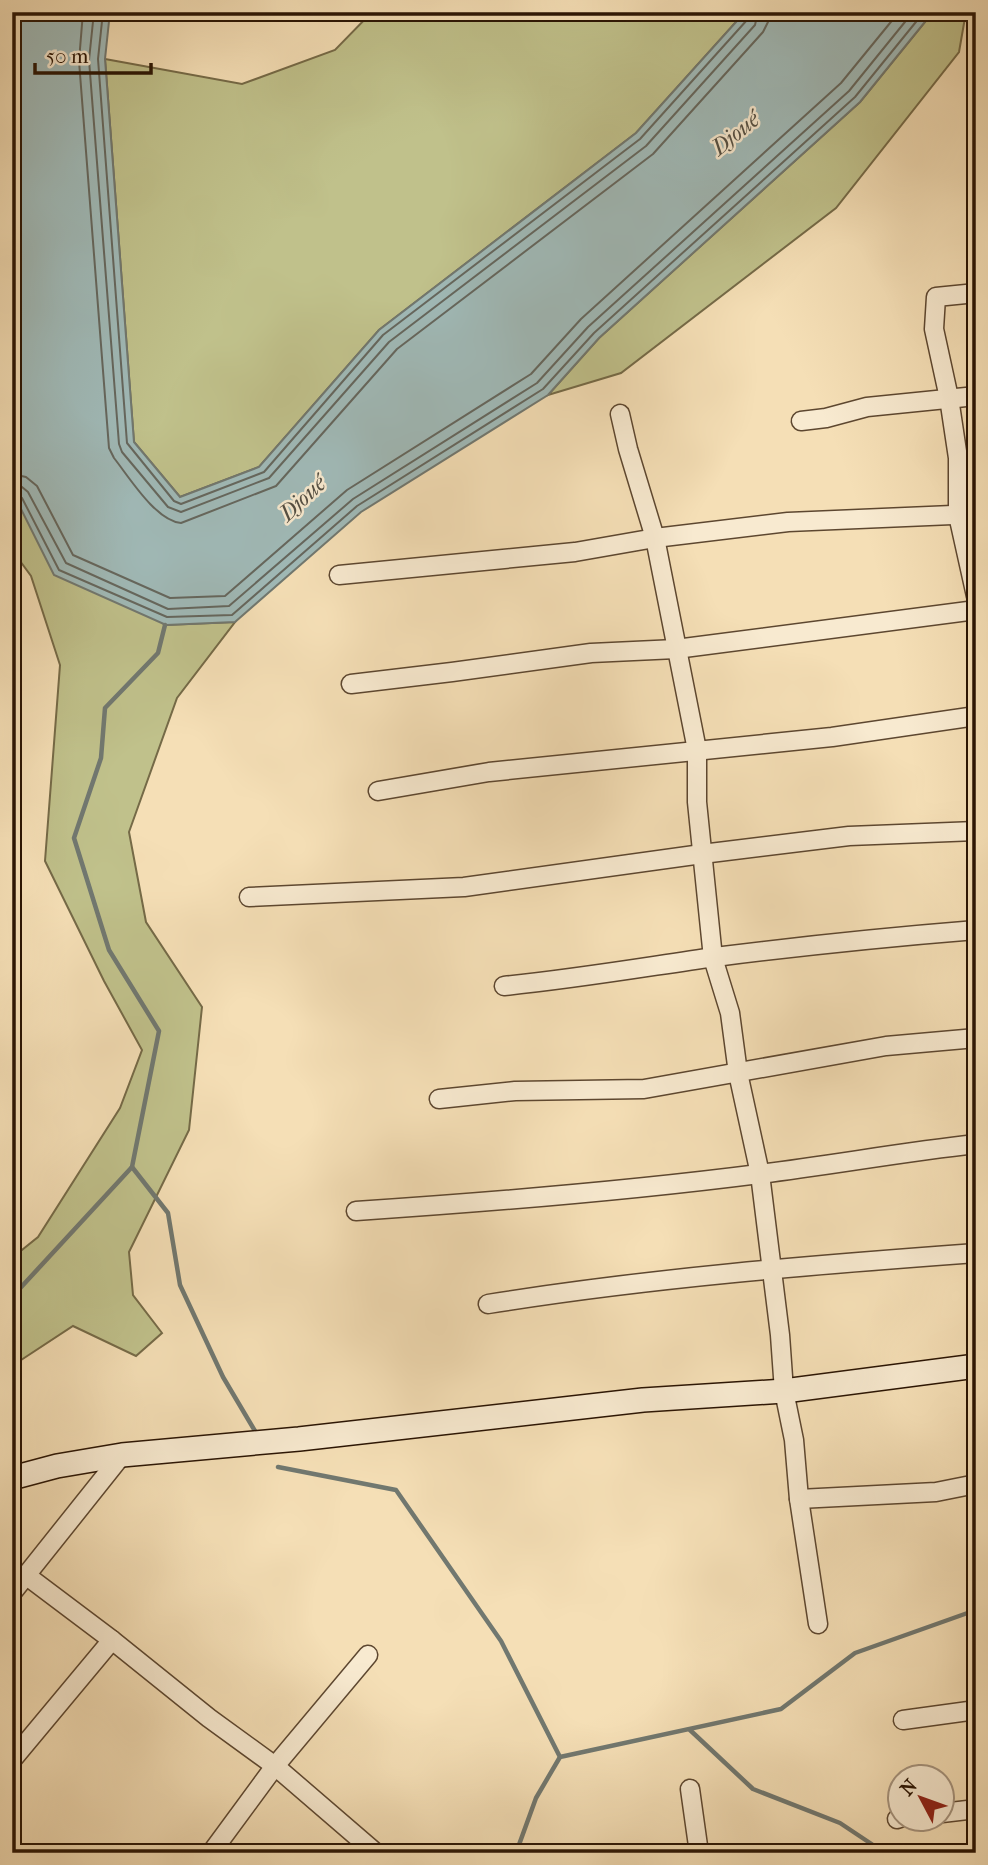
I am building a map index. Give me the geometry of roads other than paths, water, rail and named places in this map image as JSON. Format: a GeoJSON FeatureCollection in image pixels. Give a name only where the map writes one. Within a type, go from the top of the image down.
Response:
{"type":"FeatureCollection","features":[{"type":"Feature","properties":{"kind":"street"},"geometry":{"type":"LineString","coordinates":[[976,293],[936,297],[934,329],[950,398],[976,596]]}},
{"type":"Feature","properties":{"kind":"street"},"geometry":{"type":"LineString","coordinates":[[801,422],[867,407],[976,396]]}},
{"type":"Feature","properties":{"kind":"street"},"geometry":{"type":"LineString","coordinates":[[620,414],[655,538],[696,750],[697,802],[713,958],[730,1013],[738,1073],[760,1174],[785,1391],[818,1624]]}},
{"type":"Feature","properties":{"kind":"street"},"geometry":{"type":"LineString","coordinates":[[339,575],[575,552],[655,538],[788,522],[967,515]]}},
{"type":"Feature","properties":{"kind":"street"},"geometry":{"type":"LineString","coordinates":[[351,684],[591,653],[676,649],[976,610]]}},
{"type":"Feature","properties":{"kind":"street"},"geometry":{"type":"LineString","coordinates":[[378,791],[489,772],[832,737],[976,716]]}},
{"type":"Feature","properties":{"kind":"street"},"geometry":{"type":"LineString","coordinates":[[249,897],[464,887],[849,836],[976,831]]}},
{"type":"Feature","properties":{"kind":"street"},"geometry":{"type":"LineString","coordinates":[[504,986],[855,940],[976,930]]}},
{"type":"Feature","properties":{"kind":"street"},"geometry":{"type":"LineString","coordinates":[[439,1099],[515,1091],[644,1089],[886,1046],[976,1038]]}},
{"type":"Feature","properties":{"kind":"street"},"geometry":{"type":"LineString","coordinates":[[356,1212],[510,1201],[760,1174],[901,1152],[976,1144]]}},
{"type":"Feature","properties":{"kind":"street"},"geometry":{"type":"LineString","coordinates":[[488,1304],[560,1292],[771,1269],[976,1253]]}},
{"type":"Feature","properties":{"kind":"street"},"geometry":{"type":"LineString","coordinates":[[12,1478],[57,1466],[122,1455],[392,1429],[643,1400],[785,1391],[976,1366]]}},
{"type":"Feature","properties":{"kind":"street"},"geometry":{"type":"LineString","coordinates":[[12,1593],[122,1455]]}},
{"type":"Feature","properties":{"kind":"street"},"geometry":{"type":"LineString","coordinates":[[799,1499],[936,1492],[976,1484]]}},
{"type":"Feature","properties":{"kind":"street"},"geometry":{"type":"LineString","coordinates":[[27,1576],[275,1766],[376,1853]]}},
{"type":"Feature","properties":{"kind":"street"},"geometry":{"type":"LineString","coordinates":[[12,1760],[112,1640]]}},
{"type":"Feature","properties":{"kind":"street"},"geometry":{"type":"LineString","coordinates":[[211,1853],[275,1766],[368,1655]]}},
{"type":"Feature","properties":{"kind":"street"},"geometry":{"type":"LineString","coordinates":[[903,1720],[976,1710]]}},
{"type":"Feature","properties":{"kind":"street"},"geometry":{"type":"LineString","coordinates":[[690,1789],[699,1853]]}},
{"type":"Feature","properties":{"kind":"street"},"geometry":{"type":"LineString","coordinates":[[956,1811],[976,1809]]}},
{"type":"Feature","properties":{"kind":"street"},"geometry":{"type":"LineString","coordinates":[[348,1853],[359,1838]]}},
{"type":"Feature","properties":{"kind":"water","name":"Djoué"},"geometry":{"type":"Polygon","coordinates":[[[12,12],[110,12],[105,59],[134,442],[180,497],[259,467],[379,330],[636,133],[745,12],[933,12],[860,102],[599,338],[548,395],[361,512],[235,622],[166,625],[54,575],[12,491],[12,12]]]}},
{"type":"Feature","properties":{"kind":"waterway"},"geometry":{"type":"LineString","coordinates":[[12,1297],[132,1167],[159,1031],[109,950],[74,838],[101,758],[105,708],[158,653],[165,625]]}},
{"type":"Feature","properties":{"kind":"waterway"},"geometry":{"type":"LineString","coordinates":[[132,1167],[168,1213],[180,1285],[223,1377],[255,1431]]}},
{"type":"Feature","properties":{"kind":"waterway"},"geometry":{"type":"LineString","coordinates":[[278,1467],[396,1490],[501,1641],[560,1757],[536,1798],[516,1853]]}},
{"type":"Feature","properties":{"kind":"waterway"},"geometry":{"type":"LineString","coordinates":[[560,1757],[781,1709],[855,1653],[976,1610]]}},
{"type":"Feature","properties":{"kind":"waterway"},"geometry":{"type":"LineString","coordinates":[[690,1730],[753,1789],[840,1823],[885,1853]]}}]}
